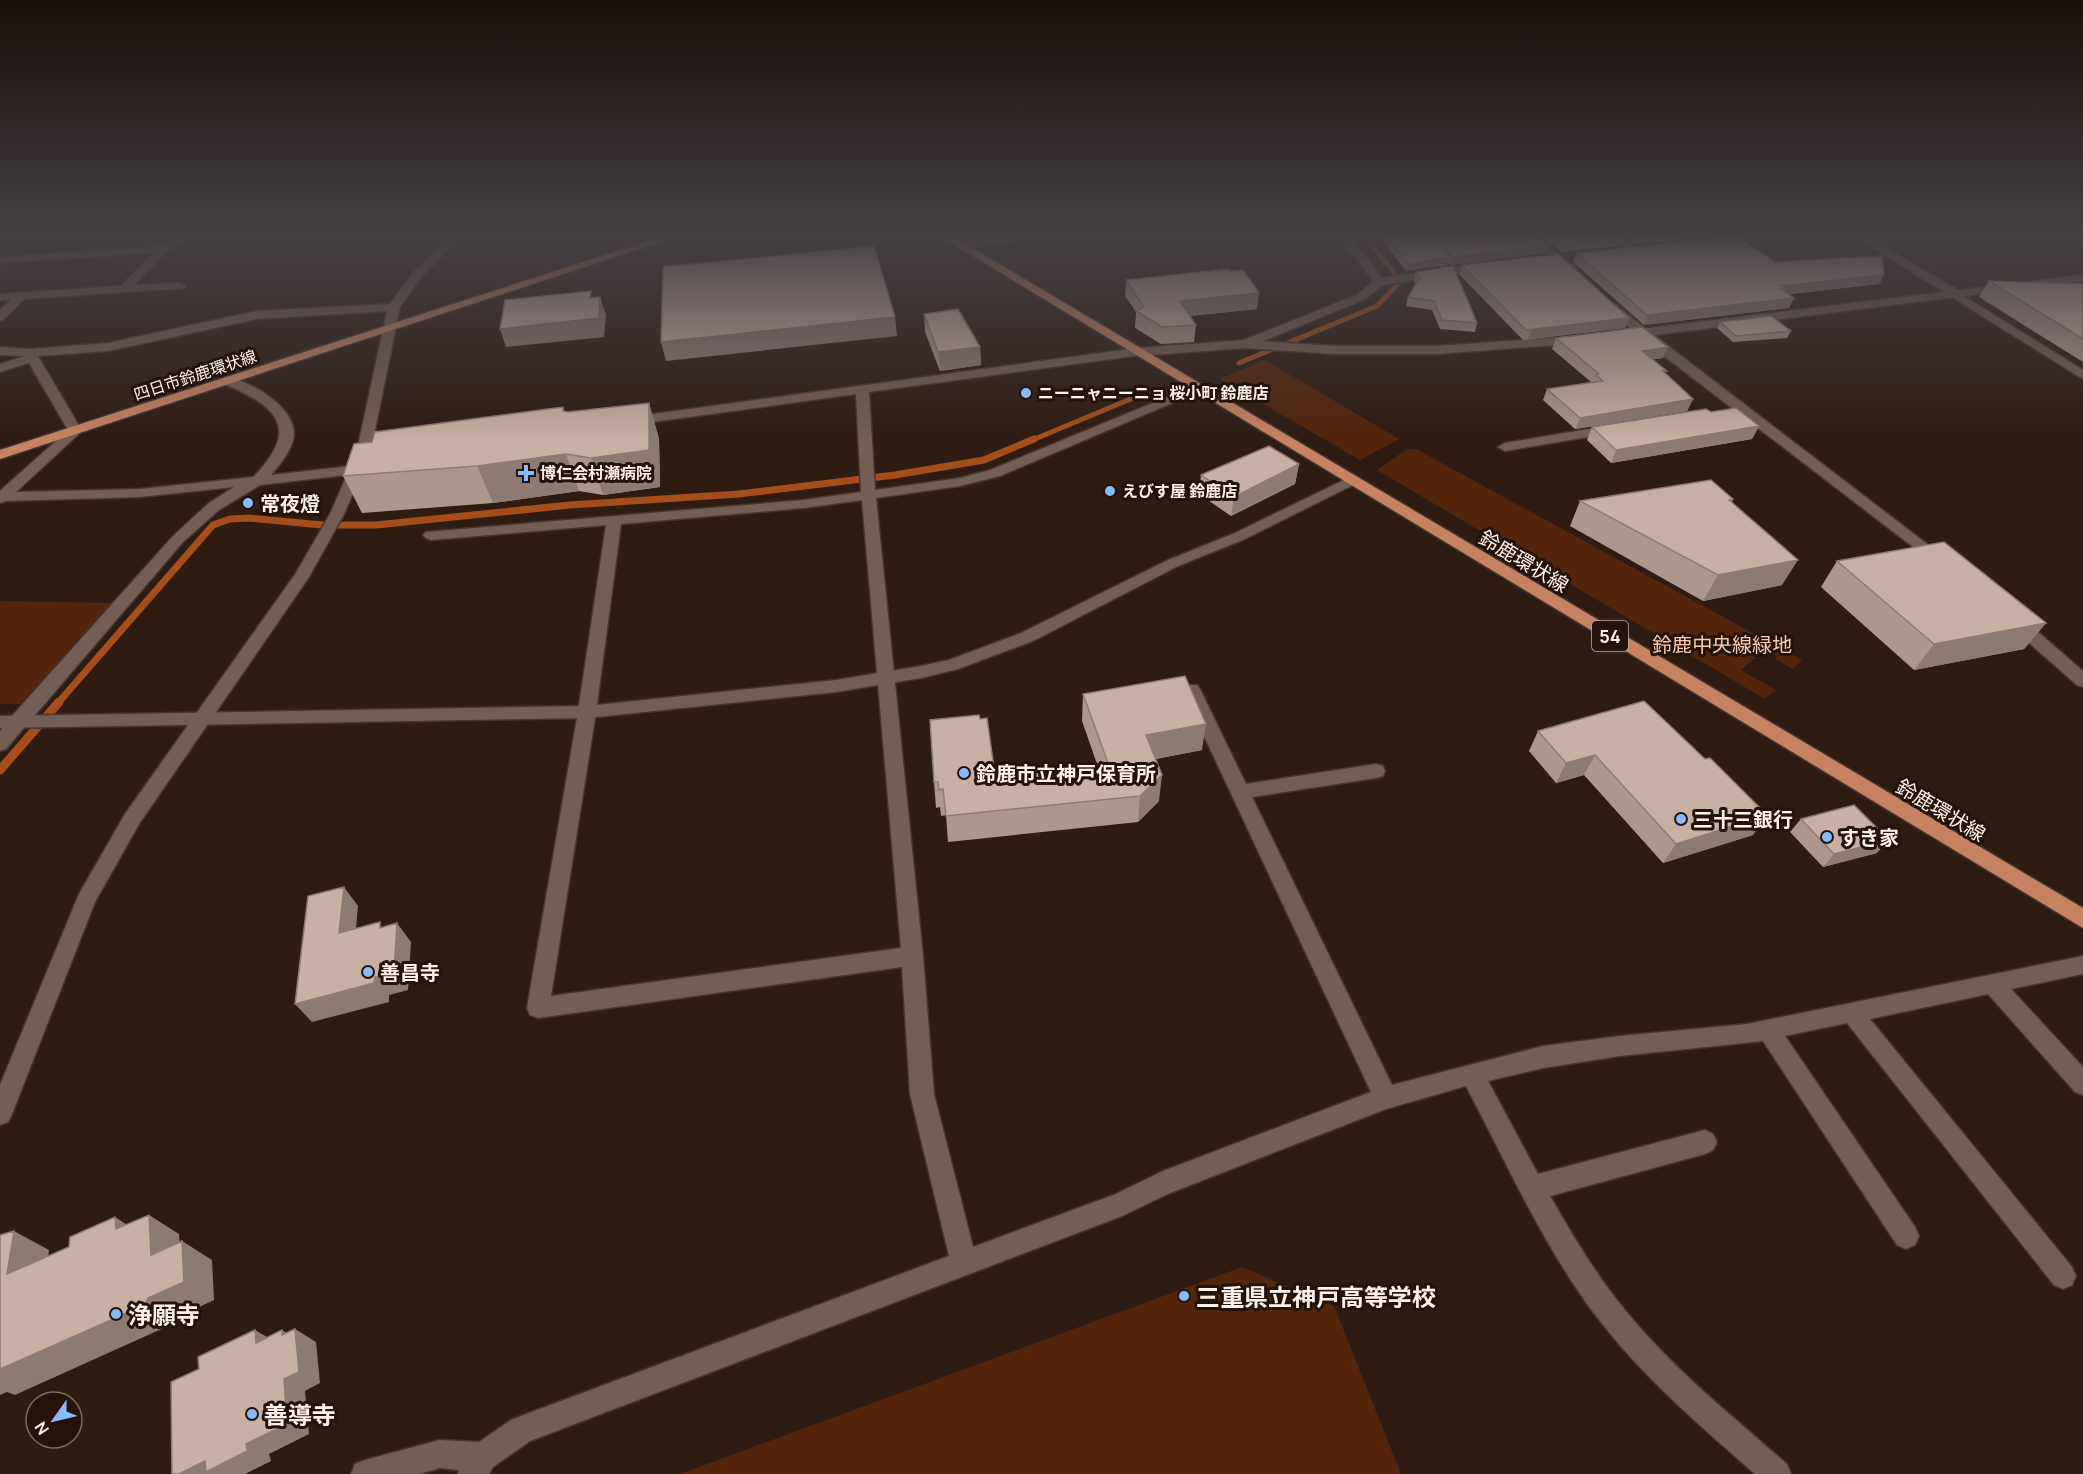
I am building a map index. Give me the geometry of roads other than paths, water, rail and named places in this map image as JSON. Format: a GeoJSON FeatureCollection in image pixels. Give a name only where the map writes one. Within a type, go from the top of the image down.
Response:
{"type":"FeatureCollection","features":[{"type":"Feature","properties":{"kind":"main road","name":"四日市鈴鹿環状線"},"geometry":{"type":"LineString","coordinates":[[0,455],[464,305]]}},
{"type":"Feature","properties":{"kind":"main road","name":"鈴鹿環状線"},"geometry":{"type":"LineString","coordinates":[[1059,305],[2083,920]]}},
{"type":"Feature","properties":{"kind":"street"},"geometry":{"type":"LineString","coordinates":[[0,317],[12,305]]}},
{"type":"Feature","properties":{"kind":"street"},"geometry":{"type":"LineString","coordinates":[[1245,344],[1342,305]]}},
{"type":"Feature","properties":{"kind":"street"},"geometry":{"type":"LineString","coordinates":[[1610,305],[1642,333],[1948,567]]}},
{"type":"Feature","properties":{"kind":"street"},"geometry":{"type":"LineString","coordinates":[[1608,337],[1868,305]]}},
{"type":"Feature","properties":{"kind":"street"},"geometry":{"type":"LineString","coordinates":[[1972,305],[2083,375]]}},
{"type":"Feature","properties":{"kind":"street"},"geometry":{"type":"LineString","coordinates":[[0,368],[31,356],[108,347],[257,315],[394,307],[369,455],[357,470],[327,534],[303,574],[132,819],[86,900],[0,1114]]}},
{"type":"Feature","properties":{"kind":"street"},"geometry":{"type":"LineString","coordinates":[[619,422],[1137,352],[1245,344],[1346,350],[1437,350],[1516,347],[1586,340]]}},
{"type":"Feature","properties":{"kind":"street"},"geometry":{"type":"LineString","coordinates":[[0,351],[31,356]]}},
{"type":"Feature","properties":{"kind":"street"},"geometry":{"type":"LineString","coordinates":[[1,498],[75,431],[31,356]]}},
{"type":"Feature","properties":{"kind":"street"},"geometry":{"type":"LineString","coordinates":[[0,744],[15,721],[178,539],[199,519],[228,497],[256,481],[273,465],[286,440],[287,429],[282,419],[270,405],[254,393],[230,381]]}},
{"type":"Feature","properties":{"kind":"street"},"geometry":{"type":"LineString","coordinates":[[862,389],[866,471],[912,957],[921,1094],[964,1264]]}},
{"type":"Feature","properties":{"kind":"street"},"geometry":{"type":"LineString","coordinates":[[431,535],[804,504],[868,492],[979,478],[1199,389]]}},
{"type":"Feature","properties":{"kind":"street"},"geometry":{"type":"LineString","coordinates":[[1720,412],[1742,408]]}},
{"type":"Feature","properties":{"kind":"street"},"geometry":{"type":"LineString","coordinates":[[1505,447],[1629,426]]}},
{"type":"Feature","properties":{"kind":"street"},"geometry":{"type":"LineString","coordinates":[[1,498],[140,493],[357,470]]}},
{"type":"Feature","properties":{"kind":"street"},"geometry":{"type":"LineString","coordinates":[[15,721],[587,712],[885,679],[952,665],[1027,637],[1173,563],[1240,536],[1350,481]]}},
{"type":"Feature","properties":{"kind":"street"},"geometry":{"type":"LineString","coordinates":[[614,520],[587,712],[538,1008],[912,957]]}},
{"type":"Feature","properties":{"kind":"street"},"geometry":{"type":"LineString","coordinates":[[2007,614],[2083,681]]}},
{"type":"Feature","properties":{"kind":"street"},"geometry":{"type":"LineString","coordinates":[[1191,689],[1386,1098]]}},
{"type":"Feature","properties":{"kind":"street"},"geometry":{"type":"LineString","coordinates":[[1239,792],[1376,771]]}},
{"type":"Feature","properties":{"kind":"street"},"geometry":{"type":"LineString","coordinates":[[365,1474],[440,1454],[477,1466],[521,1430],[1122,1204],[1163,1183],[1386,1098],[1543,1057],[1747,1034],[2083,965]]}},
{"type":"Feature","properties":{"kind":"street"},"geometry":{"type":"LineString","coordinates":[[1992,983],[2083,1084]]}},
{"type":"Feature","properties":{"kind":"street"},"geometry":{"type":"LineString","coordinates":[[1852,1013],[2063,1276]]}},
{"type":"Feature","properties":{"kind":"street"},"geometry":{"type":"LineString","coordinates":[[1768,1030],[1906,1236]]}},
{"type":"Feature","properties":{"kind":"street"},"geometry":{"type":"LineString","coordinates":[[1472,1074],[1555,1228],[1585,1276],[1624,1329],[1684,1392],[1777,1474]]}},
{"type":"Feature","properties":{"kind":"street"},"geometry":{"type":"LineString","coordinates":[[1534,1188],[1705,1142]]}},
{"type":"Feature","properties":{"kind":"waterway"},"geometry":{"type":"LineString","coordinates":[[1239,363],[1378,305]]}},
{"type":"Feature","properties":{"kind":"waterway"},"geometry":{"type":"LineString","coordinates":[[1030,441],[1145,393]]}},
{"type":"Feature","properties":{"kind":"waterway"},"geometry":{"type":"LineString","coordinates":[[58,703],[213,525],[230,519],[249,518],[322,525],[376,525],[570,505],[739,494],[895,475],[984,460],[1034,439]]}},
{"type":"Feature","properties":{"kind":"waterway"},"geometry":{"type":"LineString","coordinates":[[0,770],[59,702]]}},
{"type":"Feature","properties":{"kind":"place","name":"ニーニャニーニョ 桜小町 鈴鹿店"},"geometry":{"type":"Point","coordinates":[1026,393]}},
{"type":"Feature","properties":{"kind":"place","name":"博仁会村瀬病院"},"geometry":{"type":"Point","coordinates":[526,473]}},
{"type":"Feature","properties":{"kind":"place","name":"えびす屋 鈴鹿店"},"geometry":{"type":"Point","coordinates":[1110,491]}},
{"type":"Feature","properties":{"kind":"place","name":"常夜燈"},"geometry":{"type":"Point","coordinates":[248,503]}},
{"type":"Feature","properties":{"kind":"place","name":"鈴鹿市立神戸保育所"},"geometry":{"type":"Point","coordinates":[964,773]}},
{"type":"Feature","properties":{"kind":"place","name":"三十三銀行"},"geometry":{"type":"Point","coordinates":[1681,819]}},
{"type":"Feature","properties":{"kind":"place","name":"すき家"},"geometry":{"type":"Point","coordinates":[1827,837]}},
{"type":"Feature","properties":{"kind":"place","name":"善昌寺"},"geometry":{"type":"Point","coordinates":[368,972]}},
{"type":"Feature","properties":{"kind":"place","name":"三重県立神戸高等学校"},"geometry":{"type":"Point","coordinates":[1184,1296]}},
{"type":"Feature","properties":{"kind":"place","name":"浄願寺"},"geometry":{"type":"Point","coordinates":[116,1314]}},
{"type":"Feature","properties":{"kind":"place","name":"善導寺"},"geometry":{"type":"Point","coordinates":[252,1414]}},
{"type":"Feature","properties":{"kind":"park label","name":"鈴鹿中央線緑地"},"geometry":{"type":"Point","coordinates":[1722,644]}}]}
